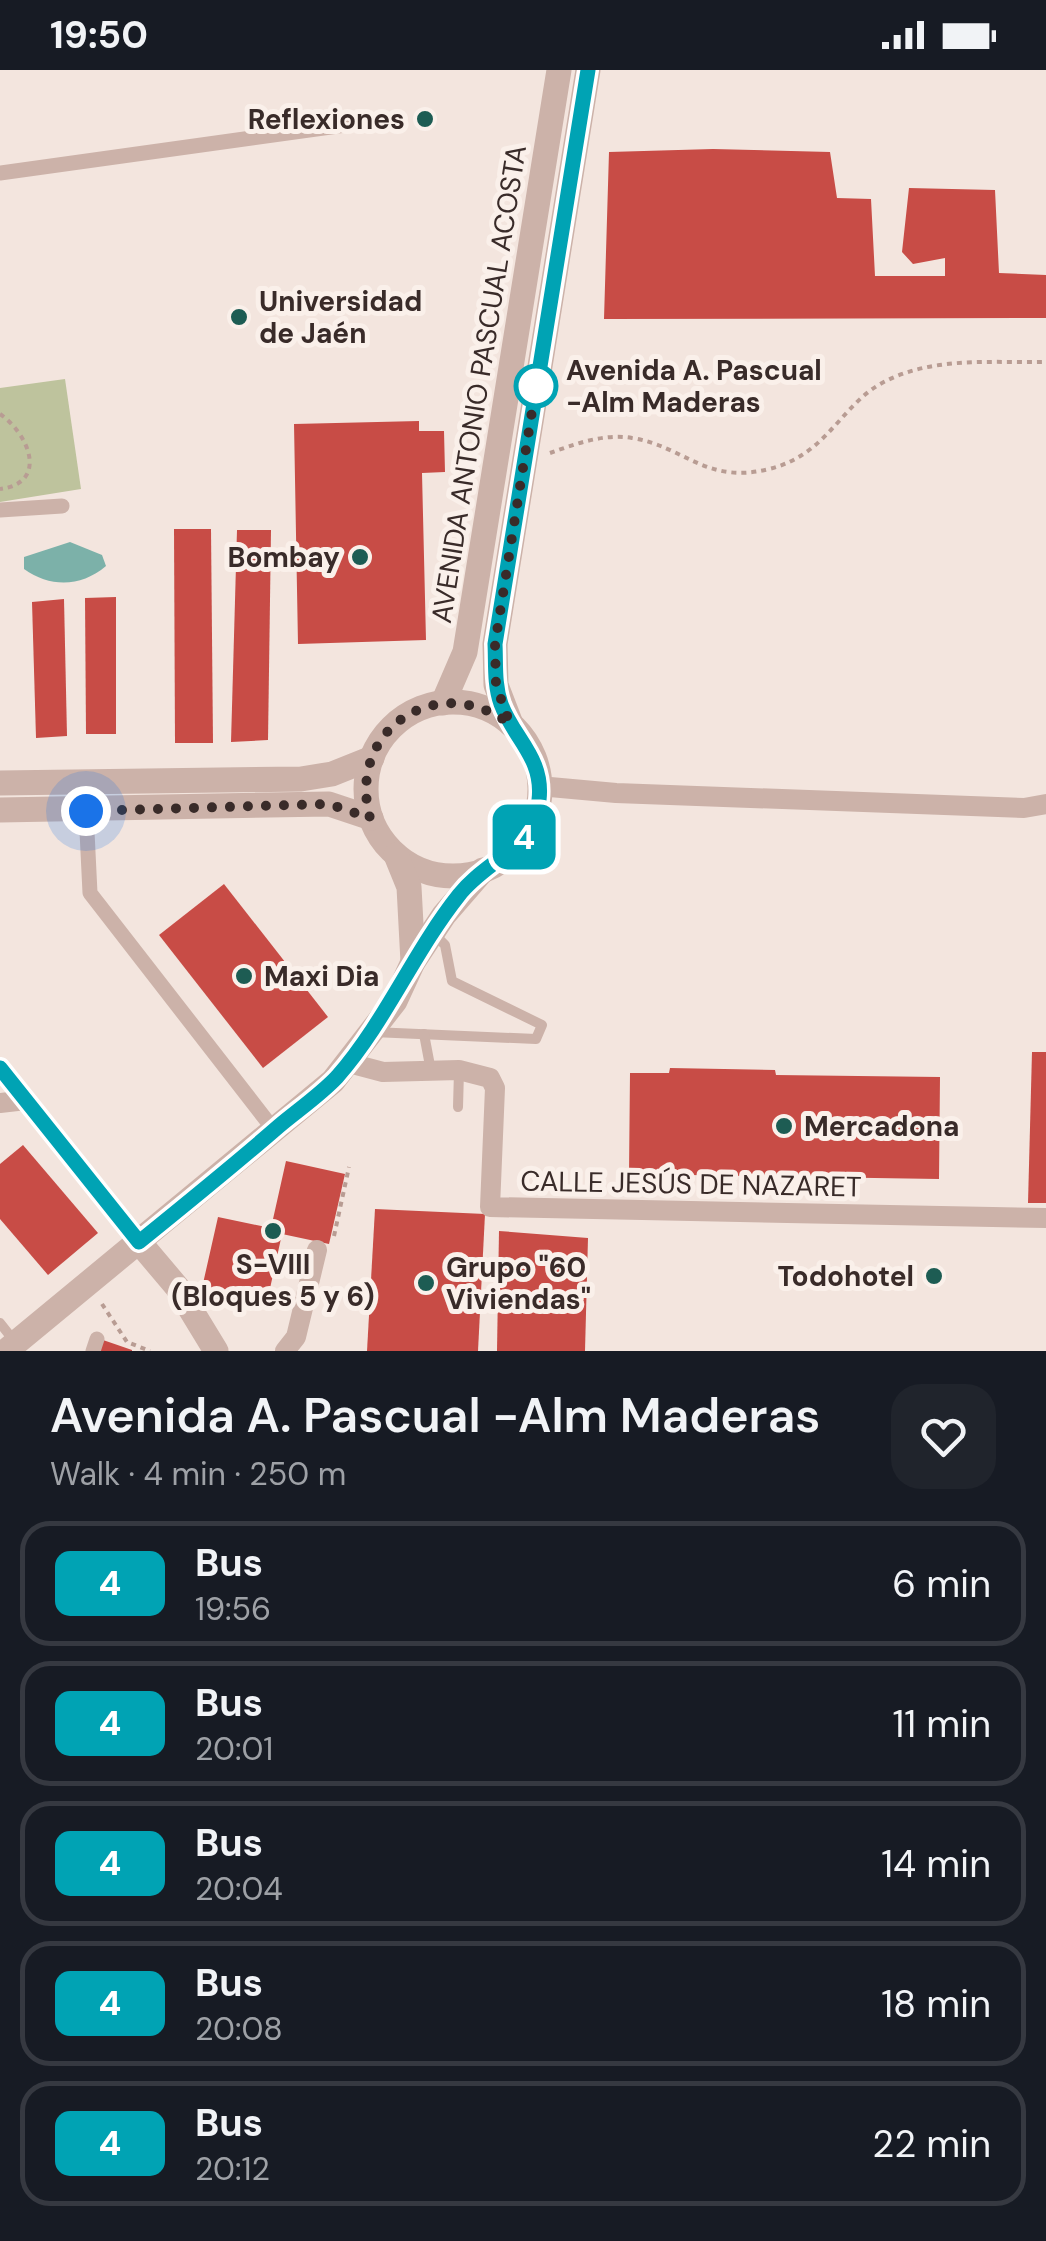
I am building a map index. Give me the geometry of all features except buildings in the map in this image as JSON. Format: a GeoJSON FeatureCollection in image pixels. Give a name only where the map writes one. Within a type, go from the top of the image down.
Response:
{"type":"FeatureCollection","features":[{"type":"Feature","properties":{"kind":"street","name":"AVENIDA ANTONIO PASCUAL ACOSTA"},"geometry":{"type":"LineString","coordinates":[[443,702],[465,652],[559,70]]}},
{"type":"Feature","properties":{"kind":"street","name":"AVENIDA ANTONIO PASCUAL ACOSTA"},"geometry":{"type":"LineString","coordinates":[[510,724],[496,685],[495,644],[588,70]]}},
{"type":"Feature","properties":{"kind":"street"},"geometry":{"type":"LineString","coordinates":[[0,173],[374,121]]}},
{"type":"Feature","properties":{"kind":"street"},"geometry":{"type":"LineString","coordinates":[[0,510],[62,506]]}},
{"type":"Feature","properties":{"kind":"street"},"geometry":{"type":"LineString","coordinates":[[11,1342],[274,1130],[348,1062],[395,1001],[412,962],[434,932],[483,870],[509,855],[528,831],[539,786],[534,759],[510,724],[479,706],[443,702],[401,719],[372,758],[366,794],[370,818],[396,855],[409,887],[412,962]]}},
{"type":"Feature","properties":{"kind":"street"},"geometry":{"type":"LineString","coordinates":[[0,783],[301,779],[332,774],[372,758]]}},
{"type":"Feature","properties":{"kind":"street"},"geometry":{"type":"LineString","coordinates":[[539,786],[966,806],[1046,804]]}},
{"type":"Feature","properties":{"kind":"street"},"geometry":{"type":"LineString","coordinates":[[0,810],[329,804],[370,818]]}},
{"type":"Feature","properties":{"kind":"street"},"geometry":{"type":"LineString","coordinates":[[86,811],[90,893],[274,1130]]}},
{"type":"Feature","properties":{"kind":"street"},"geometry":{"type":"LineString","coordinates":[[396,855],[437,875],[483,870]]}},
{"type":"Feature","properties":{"kind":"street"},"geometry":{"type":"LineString","coordinates":[[348,1062],[383,1072],[458,1070]]}},
{"type":"Feature","properties":{"kind":"street"},"geometry":{"type":"LineString","coordinates":[[0,1068],[177,1287],[216,1351]]}},
{"type":"Feature","properties":{"kind":"street","name":"CALLE JESÚS DE NAZARET"},"geometry":{"type":"LineString","coordinates":[[458,1070],[482,1074],[495,1088],[490,1207],[1046,1218]]}},
{"type":"Feature","properties":{"kind":"street"},"geometry":{"type":"LineString","coordinates":[[0,1103],[26,1100]]}},
{"type":"Feature","properties":{"kind":"street"},"geometry":{"type":"LineString","coordinates":[[286,1351],[296,1338],[324,1249]]}},
{"type":"Feature","properties":{"kind":"lane"},"geometry":{"type":"LineString","coordinates":[[372,1032],[536,1039],[542,1024],[452,982],[445,945],[434,932]]}},
{"type":"Feature","properties":{"kind":"lane"},"geometry":{"type":"LineString","coordinates":[[424,1034],[431,1072]]}},
{"type":"Feature","properties":{"kind":"lane"},"geometry":{"type":"LineString","coordinates":[[458,1070],[458,1107]]}},
{"type":"Feature","properties":{"kind":"path"},"geometry":{"type":"LineString","coordinates":[[542,456],[610,437],[633,438],[698,467],[722,472],[768,470],[819,443],[882,382],[933,363],[1046,362]]}},
{"type":"Feature","properties":{"kind":"path"},"geometry":{"type":"LineString","coordinates":[[0,414],[25,440],[31,458],[29,475],[21,484],[0,488]]}},
{"type":"Feature","properties":{"kind":"path"},"geometry":{"type":"LineString","coordinates":[[324,1249],[349,1167]]}},
{"type":"Feature","properties":{"kind":"path"},"geometry":{"type":"LineString","coordinates":[[97,1296],[128,1342],[150,1351]]}},
{"type":"Feature","properties":{"kind":"green space"},"geometry":{"type":"Polygon","coordinates":[[[65,379],[81,489],[0,502],[0,388],[65,379]]]}},
{"type":"Feature","properties":{"kind":"water"},"geometry":{"type":"Polygon","coordinates":[[[70,542],[102,555],[106,566],[86,578],[66,582],[45,580],[24,569],[24,557],[70,542]]]}},
{"type":"Feature","properties":{"kind":"bus line","name":"4"},"geometry":{"type":"LineString","coordinates":[[0,1068],[139,1242],[333,1081],[395,1001],[412,962],[462,891],[483,870],[509,855],[528,831],[538,802],[538,772],[528,746],[510,724],[502,705],[496,685],[495,644],[588,70]]}},
{"type":"Feature","properties":{"kind":"place","name":"Reflexiones"},"geometry":{"type":"Point","coordinates":[425,119]}},
{"type":"Feature","properties":{"kind":"place","name":"Universidad de Jaén"},"geometry":{"type":"Point","coordinates":[239,317]}},
{"type":"Feature","properties":{"kind":"place","name":"Avenida A. Pascual -Alm Maderas"},"geometry":{"type":"Point","coordinates":[536,386]}},
{"type":"Feature","properties":{"kind":"place","name":"Bombay"},"geometry":{"type":"Point","coordinates":[360,557]}},
{"type":"Feature","properties":{"kind":"place","name":"Maxi Dia"},"geometry":{"type":"Point","coordinates":[244,976]}},
{"type":"Feature","properties":{"kind":"place","name":"Mercadona"},"geometry":{"type":"Point","coordinates":[784,1126]}},
{"type":"Feature","properties":{"kind":"place","name":"S-VIII (Bloques 5 y 6)"},"geometry":{"type":"Point","coordinates":[273,1231]}},
{"type":"Feature","properties":{"kind":"place","name":"Todohotel"},"geometry":{"type":"Point","coordinates":[934,1276]}},
{"type":"Feature","properties":{"kind":"place","name":"Grupo \"60 Viviendas\""},"geometry":{"type":"Point","coordinates":[426,1283]}},
{"type":"Feature","properties":{"kind":"route"},"geometry":{"type":"LineString","coordinates":[[86,811],[329,804],[370,818],[366,794],[368,769],[377,747],[401,719],[420,708],[456,702],[479,706],[510,724],[496,685],[495,644],[536,386]]}}]}
